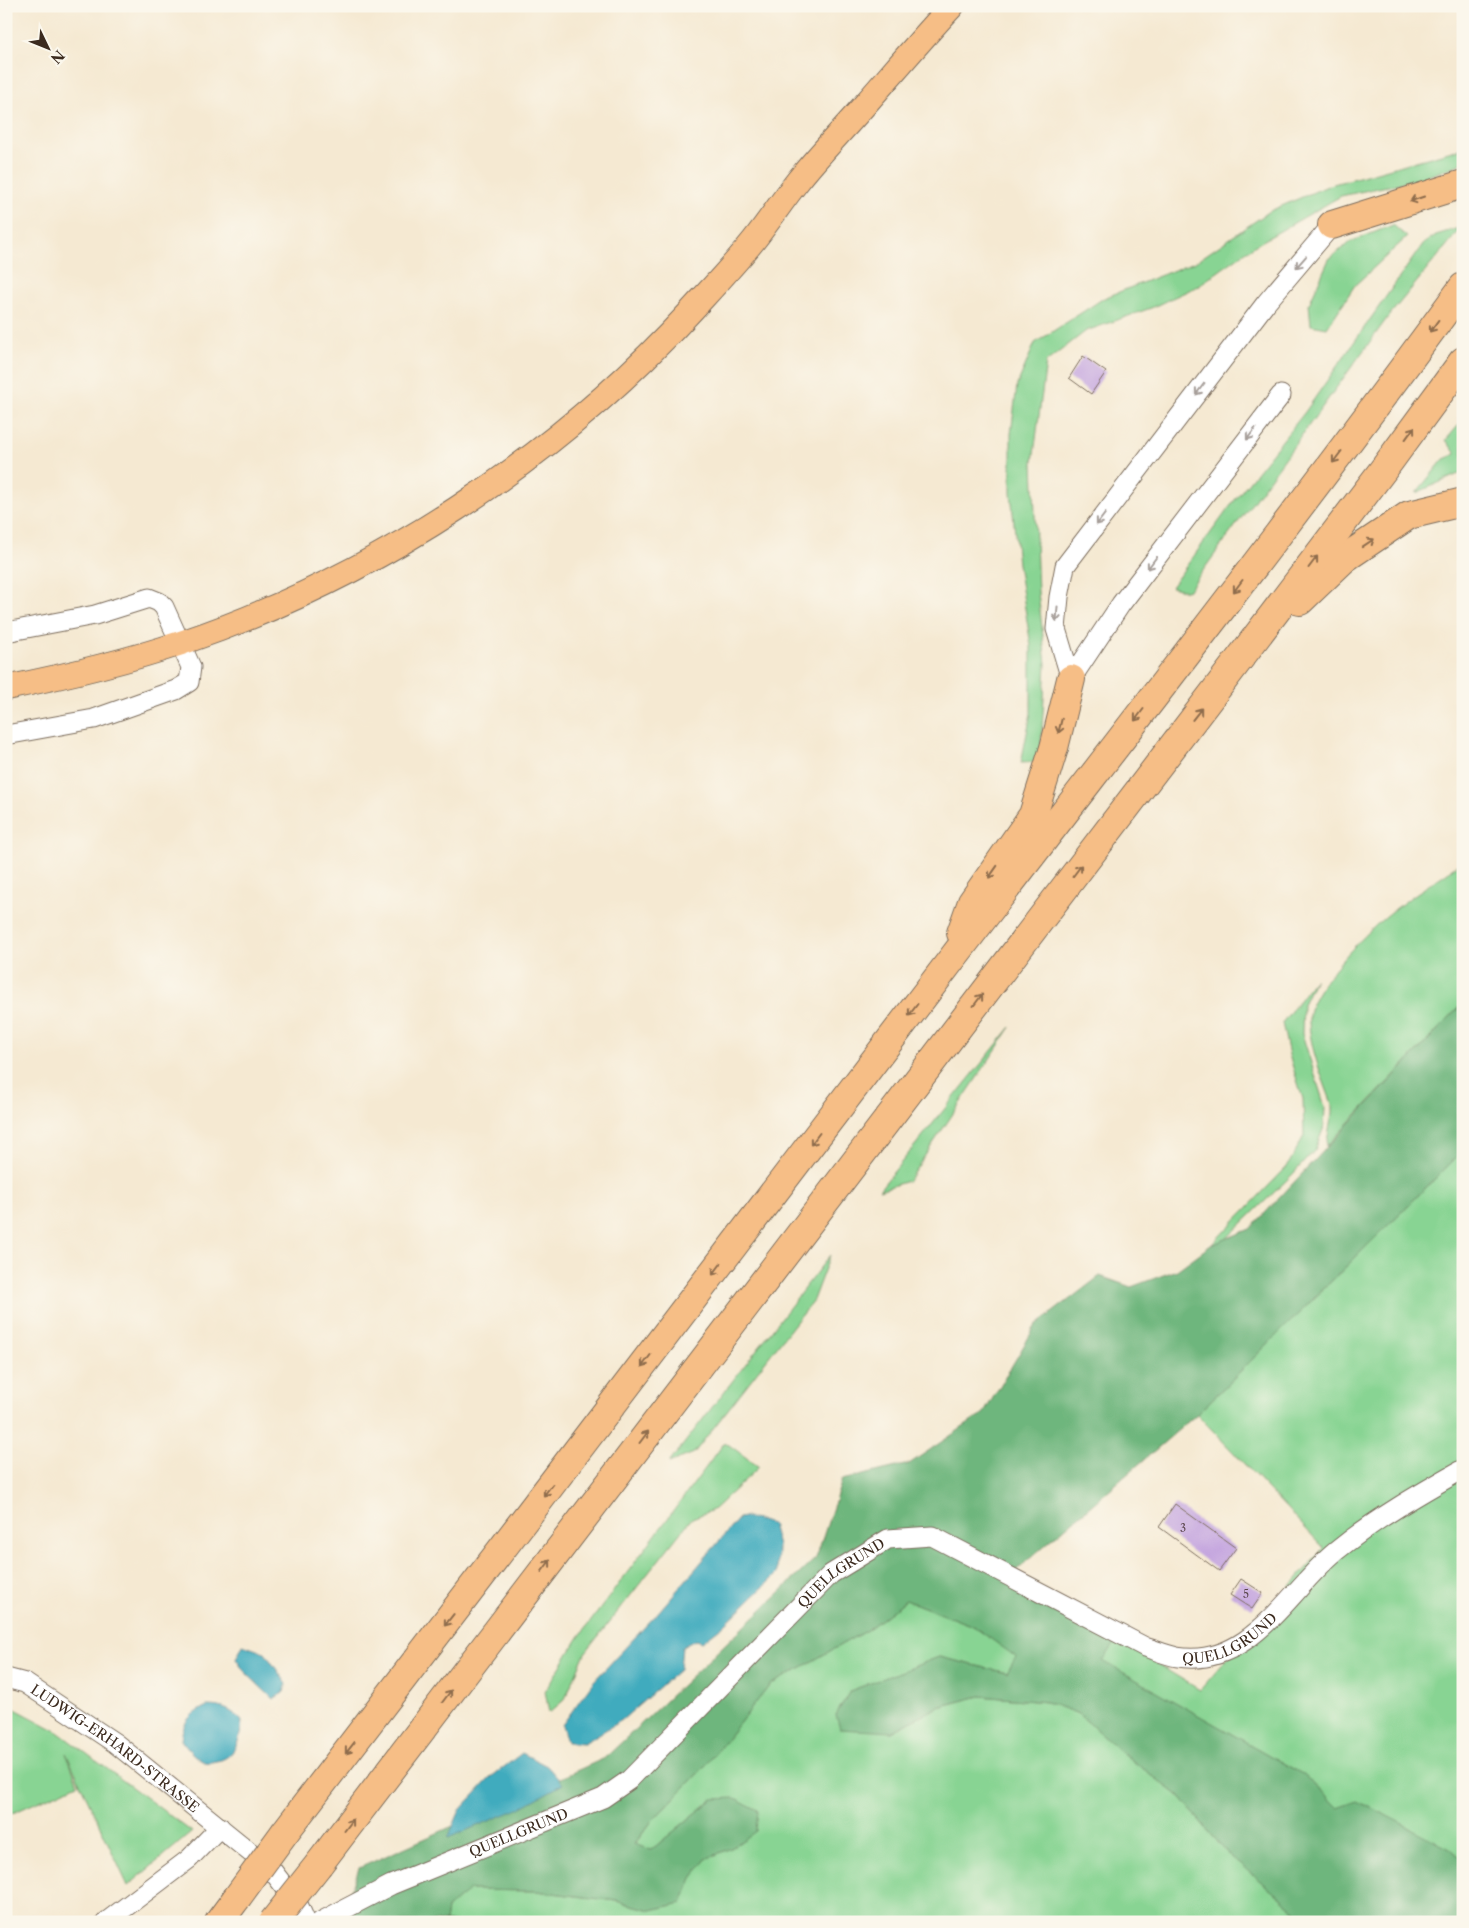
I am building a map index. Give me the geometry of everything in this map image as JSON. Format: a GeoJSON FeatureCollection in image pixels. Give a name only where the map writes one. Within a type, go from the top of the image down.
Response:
{"type":"FeatureCollection","features":[{"type":"Feature","properties":{"kind":"highway"},"geometry":{"type":"LineString","coordinates":[[1332,225],[1463,184]]}},
{"type":"Feature","properties":{"kind":"highway"},"geometry":{"type":"LineString","coordinates":[[219,1922],[285,1832],[1373,410],[1463,287]]}},
{"type":"Feature","properties":{"kind":"highway"},"geometry":{"type":"LineString","coordinates":[[273,1922],[1241,657],[1463,361]]}},
{"type":"Feature","properties":{"kind":"highway"},"geometry":{"type":"LineString","coordinates":[[1241,657],[1345,558],[1409,515],[1463,502]]}},
{"type":"Feature","properties":{"kind":"highway"},"geometry":{"type":"LineString","coordinates":[[953,957],[972,902],[1033,815],[1054,748],[1071,679]]}},
{"type":"Feature","properties":{"kind":"main road"},"geometry":{"type":"LineString","coordinates":[[6,688],[62,677],[180,643],[251,616],[313,589],[404,541],[483,490],[540,448],[610,391],[688,314],[754,241],[798,181],[952,6]]}},
{"type":"Feature","properties":{"kind":"street"},"geometry":{"type":"LineString","coordinates":[[1071,679],[1056,629],[1058,597],[1065,566],[1266,302],[1332,225]]}},
{"type":"Feature","properties":{"kind":"street"},"geometry":{"type":"LineString","coordinates":[[1071,679],[1121,604],[1281,395]]}},
{"type":"Feature","properties":{"kind":"street"},"geometry":{"type":"LineString","coordinates":[[6,632],[95,616],[149,598],[159,602],[164,607],[191,667],[189,682],[176,690],[94,719],[6,735]]}},
{"type":"Feature","properties":{"kind":"street","name":"QUELLGRUND"},"geometry":{"type":"LineString","coordinates":[[320,1922],[391,1885],[603,1798],[628,1780],[831,1574],[888,1539],[932,1536],[1144,1647],[1177,1657],[1203,1657],[1227,1651],[1265,1626],[1334,1553],[1392,1510],[1463,1469]]}},
{"type":"Feature","properties":{"kind":"street","name":"LUDWIG-ERHARD-STRASSE"},"geometry":{"type":"LineString","coordinates":[[6,1678],[25,1683],[115,1743],[220,1827],[271,1869],[298,1904],[306,1922]]}},
{"type":"Feature","properties":{"kind":"street"},"geometry":{"type":"LineString","coordinates":[[106,1922],[189,1859],[220,1827]]}},
{"type":"Feature","properties":{"kind":"green space"},"geometry":{"type":"Polygon","coordinates":[[[1463,148],[1463,163],[1420,179],[1341,196],[1254,246],[1198,286],[1151,308],[1086,331],[1046,362],[1033,462],[1038,592],[1046,664],[1040,762],[1021,763],[1031,713],[1031,646],[1018,564],[1011,493],[1011,434],[1017,385],[1035,343],[1104,298],[1197,261],[1270,211],[1330,185],[1463,148]]]}},
{"type":"Feature","properties":{"kind":"green space"},"geometry":{"type":"Polygon","coordinates":[[[1393,225],[1407,237],[1355,285],[1327,328],[1311,325],[1309,304],[1329,259],[1350,242],[1393,225]]]}},
{"type":"Feature","properties":{"kind":"green space"},"geometry":{"type":"Polygon","coordinates":[[[1462,227],[1388,317],[1188,591],[1171,587],[1240,493],[1305,412],[1423,244],[1436,235],[1462,227]]]}},
{"type":"Feature","properties":{"kind":"green space"},"geometry":{"type":"Polygon","coordinates":[[[1463,420],[1463,472],[1416,493],[1444,459],[1456,454],[1446,440],[1463,420]]]}},
{"type":"Feature","properties":{"kind":"green space"},"geometry":{"type":"Polygon","coordinates":[[[1463,861],[1463,1003],[1326,1147],[1332,1104],[1316,1060],[1311,1038],[1309,1015],[1312,1003],[1331,974],[1371,930],[1402,903],[1463,861]]]}},
{"type":"Feature","properties":{"kind":"green space"},"geometry":{"type":"Polygon","coordinates":[[[1315,979],[1303,1004],[1302,1034],[1325,1107],[1324,1127],[1315,1150],[1292,1175],[1226,1239],[1211,1245],[1287,1167],[1304,1136],[1303,1099],[1289,1055],[1282,1023],[1315,979]]]}},
{"type":"Feature","properties":{"kind":"green space"},"geometry":{"type":"Polygon","coordinates":[[[1463,1003],[1463,1151],[1197,1414],[1014,1572],[1117,1640],[1103,1661],[1304,1775],[1338,1808],[1358,1801],[1450,1848],[1463,1860],[1463,1922],[1309,1922],[1228,1854],[1178,1795],[1121,1752],[1079,1714],[1046,1702],[980,1696],[938,1707],[892,1732],[840,1729],[836,1715],[850,1691],[939,1657],[1007,1673],[1016,1657],[973,1626],[906,1600],[867,1630],[770,1685],[706,1765],[652,1821],[634,1844],[651,1850],[713,1799],[735,1798],[758,1810],[756,1831],[733,1847],[706,1859],[692,1878],[682,1903],[651,1910],[617,1901],[536,1891],[470,1890],[447,1908],[445,1922],[340,1922],[359,1868],[605,1758],[816,1558],[842,1480],[909,1464],[984,1413],[1036,1325],[1100,1276],[1131,1287],[1177,1270],[1211,1245],[1250,1229],[1463,1003]]]}},
{"type":"Feature","properties":{"kind":"green space"},"geometry":{"type":"Polygon","coordinates":[[[1011,1027],[908,1181],[879,1190],[1011,1027]]]}},
{"type":"Feature","properties":{"kind":"green space"},"geometry":{"type":"Polygon","coordinates":[[[1463,1151],[1463,1860],[1450,1848],[1338,1808],[1304,1775],[1102,1661],[1117,1640],[1200,1690],[1324,1548],[1197,1414],[1463,1151]]]}},
{"type":"Feature","properties":{"kind":"green space"},"geometry":{"type":"Polygon","coordinates":[[[830,1255],[813,1300],[694,1453],[669,1463],[830,1255]]]}},
{"type":"Feature","properties":{"kind":"green space"},"geometry":{"type":"Polygon","coordinates":[[[725,1442],[759,1467],[713,1510],[692,1518],[585,1653],[565,1699],[549,1713],[545,1691],[579,1637],[725,1442]]]}},
{"type":"Feature","properties":{"kind":"green space"},"geometry":{"type":"Polygon","coordinates":[[[906,1600],[973,1626],[1017,1657],[1007,1673],[939,1657],[850,1691],[836,1715],[892,1732],[938,1707],[980,1696],[1046,1702],[1079,1714],[1121,1752],[1178,1795],[1228,1854],[1309,1922],[445,1922],[447,1908],[469,1890],[536,1891],[617,1901],[651,1910],[682,1903],[692,1878],[706,1859],[733,1847],[713,1799],[651,1850],[634,1845],[652,1821],[706,1765],[770,1685],[867,1630],[906,1600]]]}},
{"type":"Feature","properties":{"kind":"green space"},"geometry":{"type":"Polygon","coordinates":[[[6,1704],[55,1730],[192,1832],[128,1886],[66,1753],[78,1784],[6,1816],[6,1704]]]}},
{"type":"Feature","properties":{"kind":"water"},"geometry":{"type":"Polygon","coordinates":[[[745,1517],[772,1524],[778,1546],[777,1574],[724,1625],[702,1642],[695,1640],[682,1647],[680,1669],[622,1720],[584,1743],[567,1742],[562,1725],[593,1682],[655,1616],[739,1518],[745,1517]]]}},
{"type":"Feature","properties":{"kind":"water"},"geometry":{"type":"Polygon","coordinates":[[[243,1645],[265,1653],[287,1684],[283,1693],[273,1699],[244,1671],[236,1659],[243,1645]]]}},
{"type":"Feature","properties":{"kind":"water"},"geometry":{"type":"Polygon","coordinates":[[[207,1706],[227,1709],[242,1721],[238,1741],[232,1752],[223,1759],[204,1762],[197,1758],[181,1740],[188,1719],[207,1706]]]}},
{"type":"Feature","properties":{"kind":"water"},"geometry":{"type":"Polygon","coordinates":[[[522,1753],[547,1766],[563,1784],[518,1809],[448,1838],[460,1810],[491,1777],[522,1753]]]}},
{"type":"Feature","properties":{"kind":"building"},"geometry":{"type":"Polygon","coordinates":[[[1083,356],[1106,372],[1091,394],[1069,378],[1083,356]]]}},
{"type":"Feature","properties":{"kind":"building"},"geometry":{"type":"Polygon","coordinates":[[[1175,1504],[1236,1548],[1219,1571],[1159,1527],[1175,1504]]]}},
{"type":"Feature","properties":{"kind":"building"},"geometry":{"type":"Polygon","coordinates":[[[1241,1579],[1263,1593],[1252,1609],[1230,1595],[1241,1579]]]}}]}
